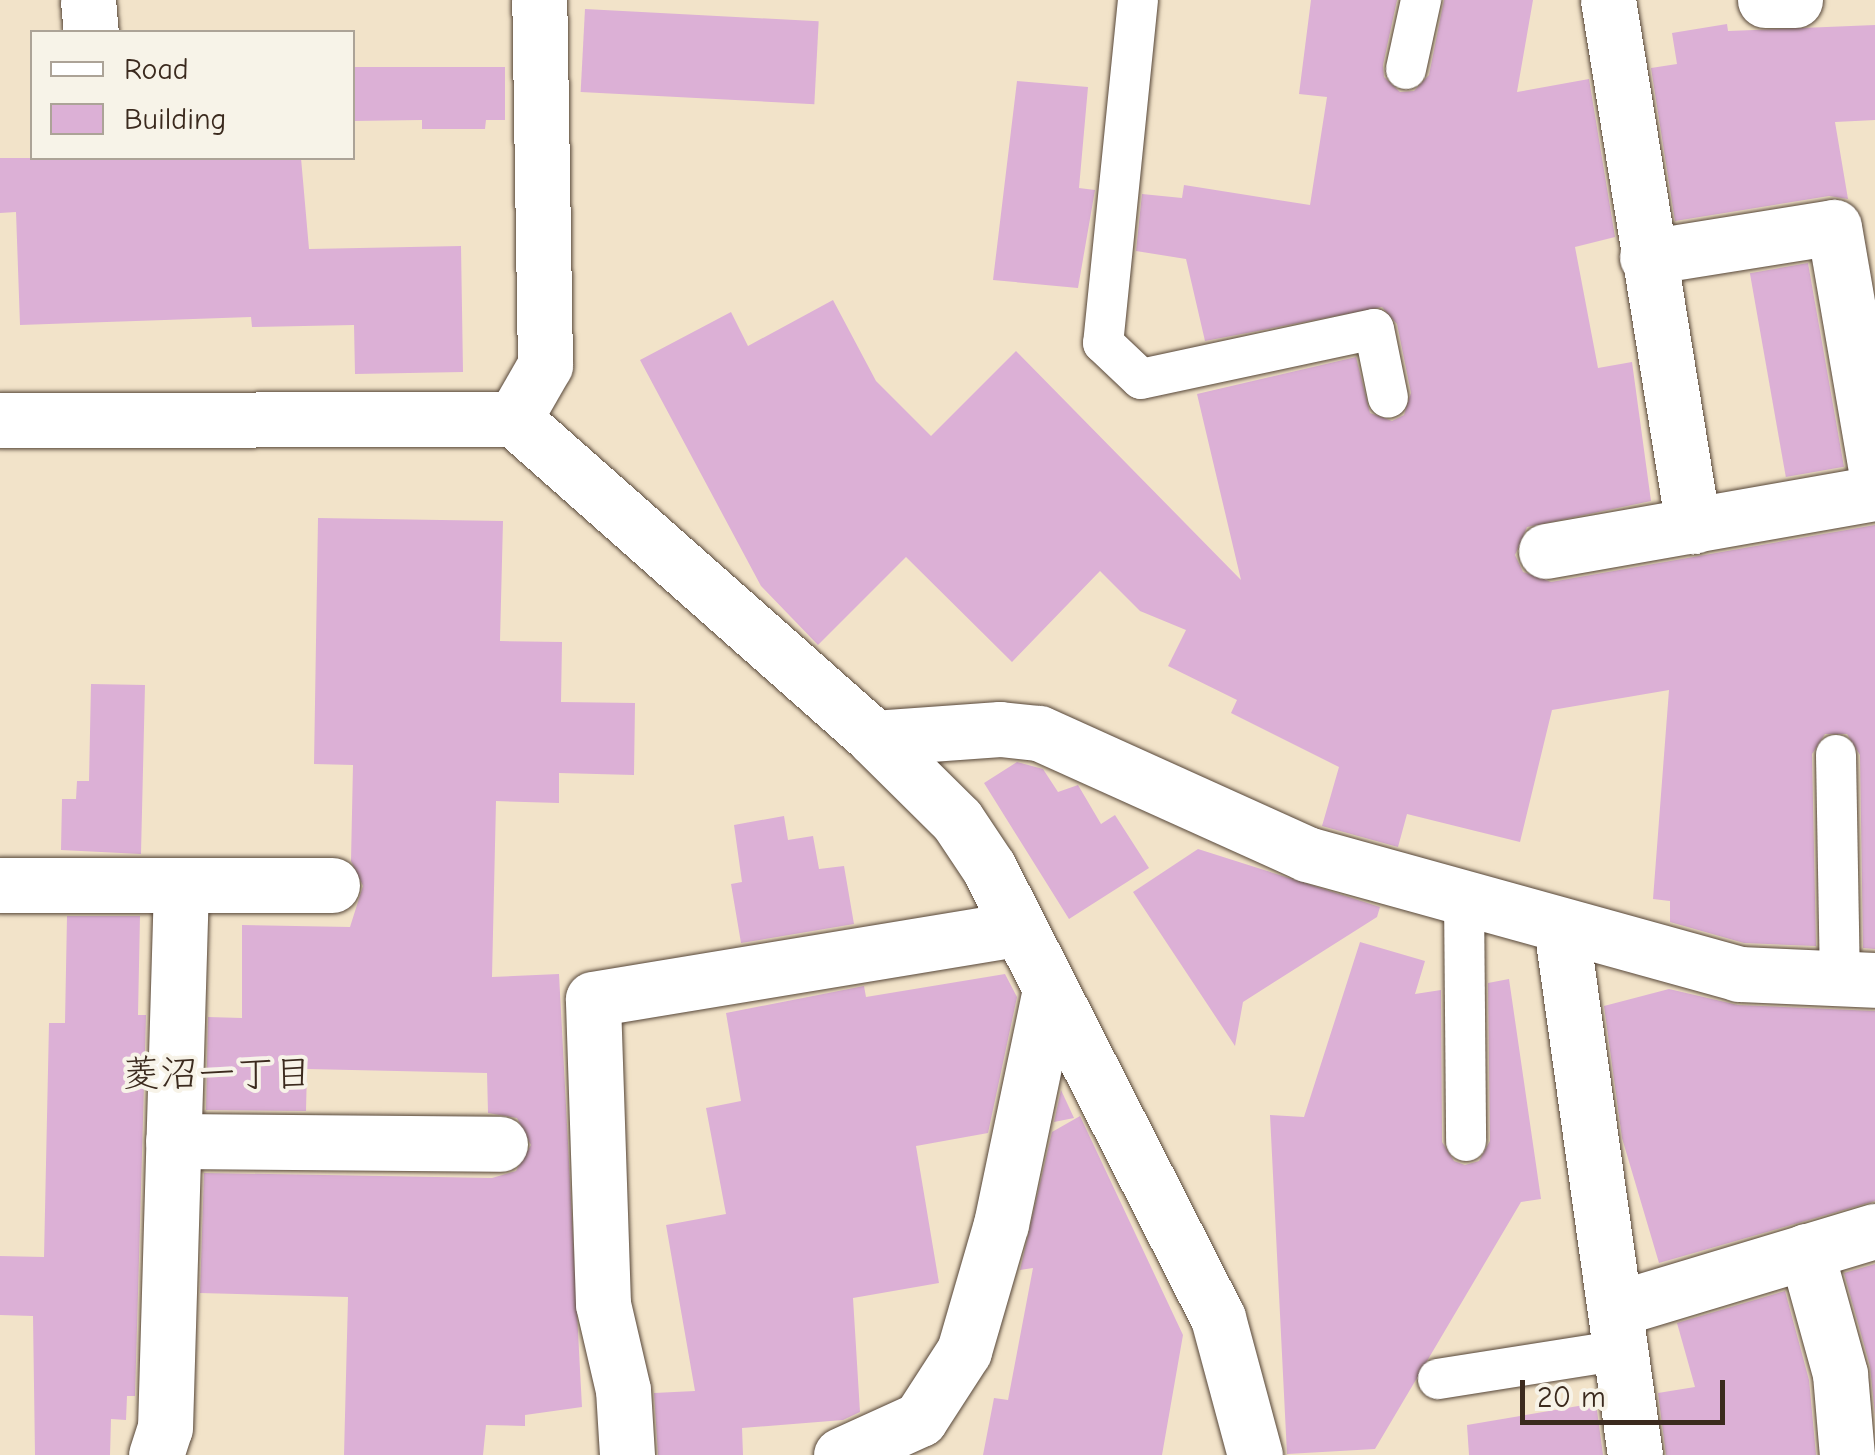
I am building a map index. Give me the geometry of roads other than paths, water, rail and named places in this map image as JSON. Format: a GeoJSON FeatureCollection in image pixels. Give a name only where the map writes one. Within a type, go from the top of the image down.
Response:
{"type":"FeatureCollection","features":[{"type":"Feature","properties":{"kind":"street"},"geometry":{"type":"LineString","coordinates":[[88,0],[91,30]]}},
{"type":"Feature","properties":{"kind":"street"},"geometry":{"type":"LineString","coordinates":[[514,419],[545,365],[539,0]]}},
{"type":"Feature","properties":{"kind":"street"},"geometry":{"type":"LineString","coordinates":[[1608,0],[1692,526]]}},
{"type":"Feature","properties":{"kind":"street"},"geometry":{"type":"LineString","coordinates":[[1765,0],[1794,0]]}},
{"type":"Feature","properties":{"kind":"street"},"geometry":{"type":"LineString","coordinates":[[1647,257],[1834,227],[1875,466]]}},
{"type":"Feature","properties":{"kind":"street"},"geometry":{"type":"LineString","coordinates":[[0,420],[514,419],[874,738],[957,820],[1218,1318],[1255,1455]]}},
{"type":"Feature","properties":{"kind":"street"},"geometry":{"type":"LineString","coordinates":[[1546,551],[1875,493]]}},
{"type":"Feature","properties":{"kind":"street"},"geometry":{"type":"LineString","coordinates":[[874,738],[1000,729],[1039,734],[1307,854],[1738,974],[1858,981]]}},
{"type":"Feature","properties":{"kind":"street"},"geometry":{"type":"LineString","coordinates":[[0,885],[332,885]]}},
{"type":"Feature","properties":{"kind":"street"},"geometry":{"type":"LineString","coordinates":[[156,1455],[166,1428],[181,886]]}},
{"type":"Feature","properties":{"kind":"street"},"geometry":{"type":"LineString","coordinates":[[1562,926],[1636,1455]]}},
{"type":"Feature","properties":{"kind":"street"},"geometry":{"type":"LineString","coordinates":[[627,1455],[622,1390],[603,1304],[593,999],[1017,929]]}},
{"type":"Feature","properties":{"kind":"street"},"geometry":{"type":"LineString","coordinates":[[841,1455],[920,1419],[964,1351],[1001,1224],[1049,996]]}},
{"type":"Feature","properties":{"kind":"street"},"geometry":{"type":"LineString","coordinates":[[173,1141],[500,1144]]}},
{"type":"Feature","properties":{"kind":"street"},"geometry":{"type":"LineString","coordinates":[[1618,1329],[1806,1252],[1875,1231]]}},
{"type":"Feature","properties":{"kind":"street"},"geometry":{"type":"LineString","coordinates":[[1806,1252],[1840,1374],[1848,1455]]}},
{"type":"Feature","properties":{"kind":"lane"},"geometry":{"type":"LineString","coordinates":[[1138,0],[1103,343],[1142,378],[1374,329],[1388,398]]}},
{"type":"Feature","properties":{"kind":"lane"},"geometry":{"type":"LineString","coordinates":[[1406,69],[1421,0]]}},
{"type":"Feature","properties":{"kind":"lane"},"geometry":{"type":"LineString","coordinates":[[1836,755],[1858,981]]}},
{"type":"Feature","properties":{"kind":"lane"},"geometry":{"type":"LineString","coordinates":[[1464,897],[1466,1140]]}},
{"type":"Feature","properties":{"kind":"lane"},"geometry":{"type":"LineString","coordinates":[[1438,1380],[1618,1329]]}},
{"type":"Feature","properties":{"kind":"district","name":"菱沼一丁目"},"geometry":{"type":"Point","coordinates":[217,1075]}}]}
